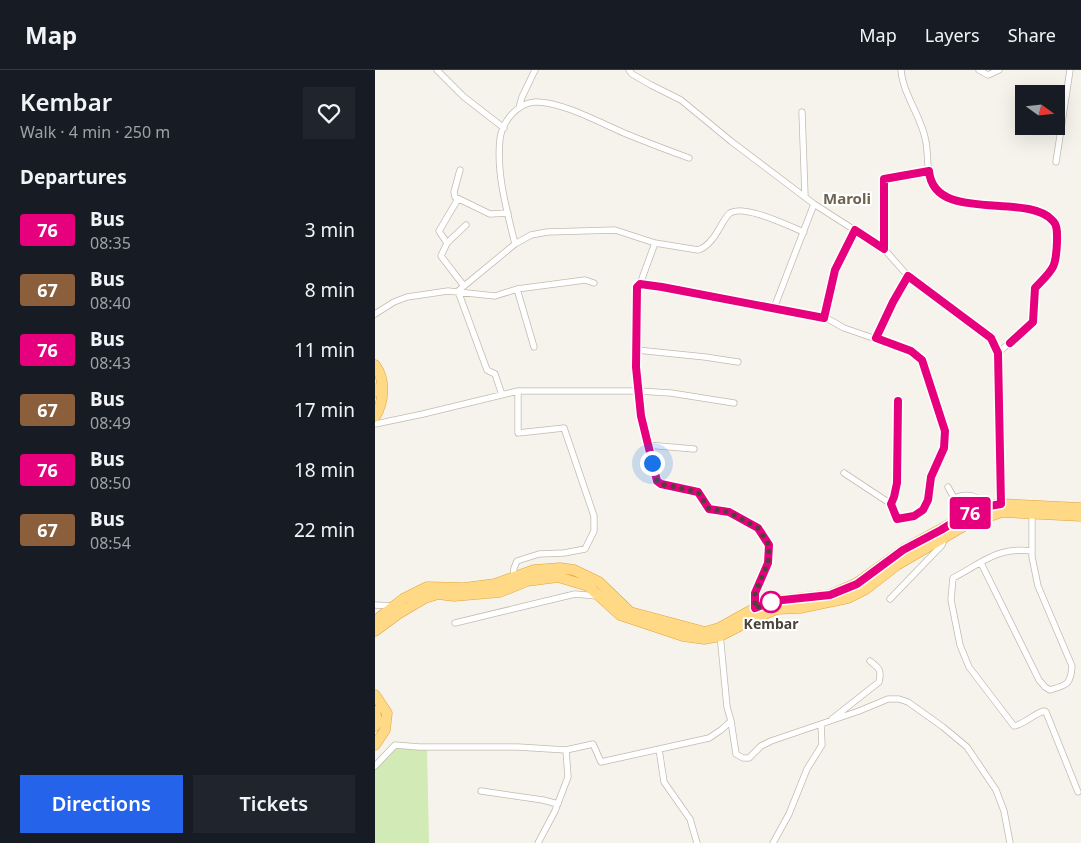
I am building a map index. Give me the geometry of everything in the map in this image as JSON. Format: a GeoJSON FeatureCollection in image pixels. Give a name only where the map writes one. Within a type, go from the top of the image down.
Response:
{"type":"FeatureCollection","features":[{"type":"Feature","properties":{"kind":"highway"},"geometry":{"type":"LineString","coordinates":[[375,365],[379,370],[383,391],[375,417]]}},
{"type":"Feature","properties":{"kind":"highway"},"geometry":{"type":"LineString","coordinates":[[375,621],[403,599],[427,587],[464,588],[484,586],[534,570],[561,568],[574,570],[599,582],[631,612],[700,632],[719,632],[755,608],[773,601],[830,595],[857,584],[903,550],[979,508],[988,506],[1032,513],[1081,516]]}},
{"type":"Feature","properties":{"kind":"highway"},"geometry":{"type":"LineString","coordinates":[[375,632],[398,614],[425,598],[438,594],[454,596],[500,592],[527,580],[559,577],[588,586],[620,615],[683,636],[704,639],[777,609],[809,606],[848,598],[865,589],[897,565],[946,536],[1002,508],[1081,508]]}},
{"type":"Feature","properties":{"kind":"highway"},"geometry":{"type":"LineString","coordinates":[[375,695],[387,713],[385,730],[375,745]]}},
{"type":"Feature","properties":{"kind":"highway"},"geometry":{"type":"LineString","coordinates":[[375,711],[377,722],[375,726]]}},
{"type":"Feature","properties":{"kind":"street"},"geometry":{"type":"LineString","coordinates":[[437,70],[464,97],[504,128]]}},
{"type":"Feature","properties":{"kind":"street"},"geometry":{"type":"LineString","coordinates":[[519,108],[521,97],[535,70]]}},
{"type":"Feature","properties":{"kind":"street"},"geometry":{"type":"LineString","coordinates":[[629,70],[631,74],[651,86],[681,100],[732,142],[814,204],[884,249],[908,276],[991,338],[998,353],[1002,508]]}},
{"type":"Feature","properties":{"kind":"street"},"geometry":{"type":"LineString","coordinates":[[901,70],[905,85],[921,121],[926,141],[931,182],[937,191],[944,195],[984,206],[1009,206],[1039,212],[1052,219],[1057,227],[1056,256],[1053,269],[1035,288],[1033,322],[998,353]]}},
{"type":"Feature","properties":{"kind":"street"},"geometry":{"type":"LineString","coordinates":[[979,70],[988,75],[999,70]]}},
{"type":"Feature","properties":{"kind":"street"},"geometry":{"type":"LineString","coordinates":[[1056,162],[1070,70]]}},
{"type":"Feature","properties":{"kind":"street"},"geometry":{"type":"LineString","coordinates":[[515,244],[503,186],[500,138],[514,112],[519,108],[535,102],[564,108],[689,158]]}},
{"type":"Feature","properties":{"kind":"street"},"geometry":{"type":"LineString","coordinates":[[802,112],[805,196]]}},
{"type":"Feature","properties":{"kind":"street"},"geometry":{"type":"LineString","coordinates":[[461,170],[454,192],[458,199],[490,214],[508,213]]}},
{"type":"Feature","properties":{"kind":"street"},"geometry":{"type":"LineString","coordinates":[[884,249],[884,179],[929,171]]}},
{"type":"Feature","properties":{"kind":"street"},"geometry":{"type":"LineString","coordinates":[[447,243],[439,231],[458,199]]}},
{"type":"Feature","properties":{"kind":"street"},"geometry":{"type":"LineString","coordinates":[[774,308],[814,204]]}},
{"type":"Feature","properties":{"kind":"street"},"geometry":{"type":"LineString","coordinates":[[458,291],[515,244],[531,235],[547,232],[615,230],[655,243],[698,250],[703,248],[714,237],[729,214],[737,210],[758,214],[804,232]]}},
{"type":"Feature","properties":{"kind":"street"},"geometry":{"type":"LineString","coordinates":[[465,286],[441,256],[447,243],[466,225]]}},
{"type":"Feature","properties":{"kind":"street"},"geometry":{"type":"LineString","coordinates":[[824,318],[835,270],[855,230]]}},
{"type":"Feature","properties":{"kind":"street"},"geometry":{"type":"LineString","coordinates":[[655,243],[640,284],[637,287],[638,391],[647,445],[657,481],[661,484],[698,492],[709,509],[729,512],[758,528],[769,545],[768,563],[755,593],[755,608]]}},
{"type":"Feature","properties":{"kind":"street"},"geometry":{"type":"LineString","coordinates":[[876,338],[908,276]]}},
{"type":"Feature","properties":{"kind":"street"},"geometry":{"type":"LineString","coordinates":[[375,314],[394,302],[407,297],[448,290],[495,296],[517,290],[585,280],[594,283]]}},
{"type":"Feature","properties":{"kind":"street"},"geometry":{"type":"LineString","coordinates":[[640,284],[824,318],[844,328],[911,351],[922,360],[945,431],[944,448],[931,477],[928,500],[923,510],[914,516],[897,519],[891,504],[844,473]]}},
{"type":"Feature","properties":{"kind":"street"},"geometry":{"type":"LineString","coordinates":[[517,290],[534,347]]}},
{"type":"Feature","properties":{"kind":"street"},"geometry":{"type":"LineString","coordinates":[[458,291],[487,370],[495,374],[501,395]]}},
{"type":"Feature","properties":{"kind":"street"},"geometry":{"type":"LineString","coordinates":[[637,350],[738,362]]}},
{"type":"Feature","properties":{"kind":"street"},"geometry":{"type":"LineString","coordinates":[[513,578],[517,561],[539,554],[564,553],[585,549],[595,530],[593,516],[564,428],[518,433],[518,390]]}},
{"type":"Feature","properties":{"kind":"street"},"geometry":{"type":"LineString","coordinates":[[375,424],[518,390],[638,391],[671,393],[734,403]]}},
{"type":"Feature","properties":{"kind":"street"},"geometry":{"type":"LineString","coordinates":[[891,504],[897,483],[898,401]]}},
{"type":"Feature","properties":{"kind":"street"},"geometry":{"type":"LineString","coordinates":[[647,445],[694,449]]}},
{"type":"Feature","properties":{"kind":"street"},"geometry":{"type":"LineString","coordinates":[[948,487],[954,498],[964,494],[976,496],[988,506]]}},
{"type":"Feature","properties":{"kind":"street"},"geometry":{"type":"LineString","coordinates":[[981,563],[1039,680],[1045,688],[1050,690],[1067,684],[1072,666],[1038,586],[1032,551],[1032,513]]}},
{"type":"Feature","properties":{"kind":"street"},"geometry":{"type":"LineString","coordinates":[[890,598],[943,545],[946,536]]}},
{"type":"Feature","properties":{"kind":"street"},"geometry":{"type":"LineString","coordinates":[[1032,551],[1021,549],[1007,550],[994,554],[953,578],[951,600],[959,645],[969,667],[1014,726],[1020,725],[1038,713],[1046,712],[1078,792]]}},
{"type":"Feature","properties":{"kind":"street"},"geometry":{"type":"LineString","coordinates":[[455,623],[575,594],[599,596]]}},
{"type":"Feature","properties":{"kind":"street"},"geometry":{"type":"LineString","coordinates":[[375,605],[393,606]]}},
{"type":"Feature","properties":{"kind":"street"},"geometry":{"type":"LineString","coordinates":[[719,632],[727,707],[736,754],[743,758],[749,758],[761,746],[771,741],[829,722],[888,699],[899,699],[908,702],[943,727],[967,748],[996,790],[1004,811],[1010,843]]}},
{"type":"Feature","properties":{"kind":"street"},"geometry":{"type":"LineString","coordinates":[[829,722],[879,682],[882,673],[870,661]]}},
{"type":"Feature","properties":{"kind":"street"},"geometry":{"type":"LineString","coordinates":[[375,766],[395,745],[419,747],[518,747],[566,750],[593,744],[601,762],[709,738],[731,721]]}},
{"type":"Feature","properties":{"kind":"street"},"geometry":{"type":"LineString","coordinates":[[773,843],[789,814],[807,770],[822,745],[821,724]]}},
{"type":"Feature","properties":{"kind":"street"},"geometry":{"type":"LineString","coordinates":[[659,749],[664,782],[690,818],[697,843]]}},
{"type":"Feature","properties":{"kind":"street"},"geometry":{"type":"LineString","coordinates":[[538,843],[558,804],[568,776],[566,750]]}},
{"type":"Feature","properties":{"kind":"street"},"geometry":{"type":"LineString","coordinates":[[481,791],[558,804]]}},
{"type":"Feature","properties":{"kind":"green space"},"geometry":{"type":"Polygon","coordinates":[[[397,748],[427,750],[429,843],[375,843],[375,770],[397,748]]]}},
{"type":"Feature","properties":{"kind":"bus line","name":"76"},"geometry":{"type":"LineString","coordinates":[[898,401],[897,483],[891,504],[897,519],[914,516],[923,510],[928,500],[931,477],[944,448],[945,431],[922,360],[911,351],[876,338],[908,276],[991,338],[998,353],[1001,504],[979,508],[965,515],[903,550],[857,584],[830,595],[773,601],[755,608],[755,593],[768,563],[769,545],[758,528],[729,512],[709,509],[698,492],[661,484],[657,481],[641,416],[636,367],[637,287],[640,284],[662,287],[824,318],[835,270],[855,230],[884,249],[884,179],[929,171],[931,182],[937,191],[944,195],[984,206],[1009,206],[1039,212],[1052,219],[1057,227],[1056,256],[1053,269],[1035,288],[1033,322],[1010,343]]}},
{"type":"Feature","properties":{"kind":"place","name":"Kembar"},"geometry":{"type":"Point","coordinates":[771,602]}},
{"type":"Feature","properties":{"kind":"district","name":"Maroli"},"geometry":{"type":"Point","coordinates":[847,198]}},
{"type":"Feature","properties":{"kind":"route"},"geometry":{"type":"LineString","coordinates":[[652,463],[657,481],[661,484],[698,492],[709,509],[729,512],[758,528],[769,545],[768,563],[755,593],[755,608],[771,602]]}}]}
